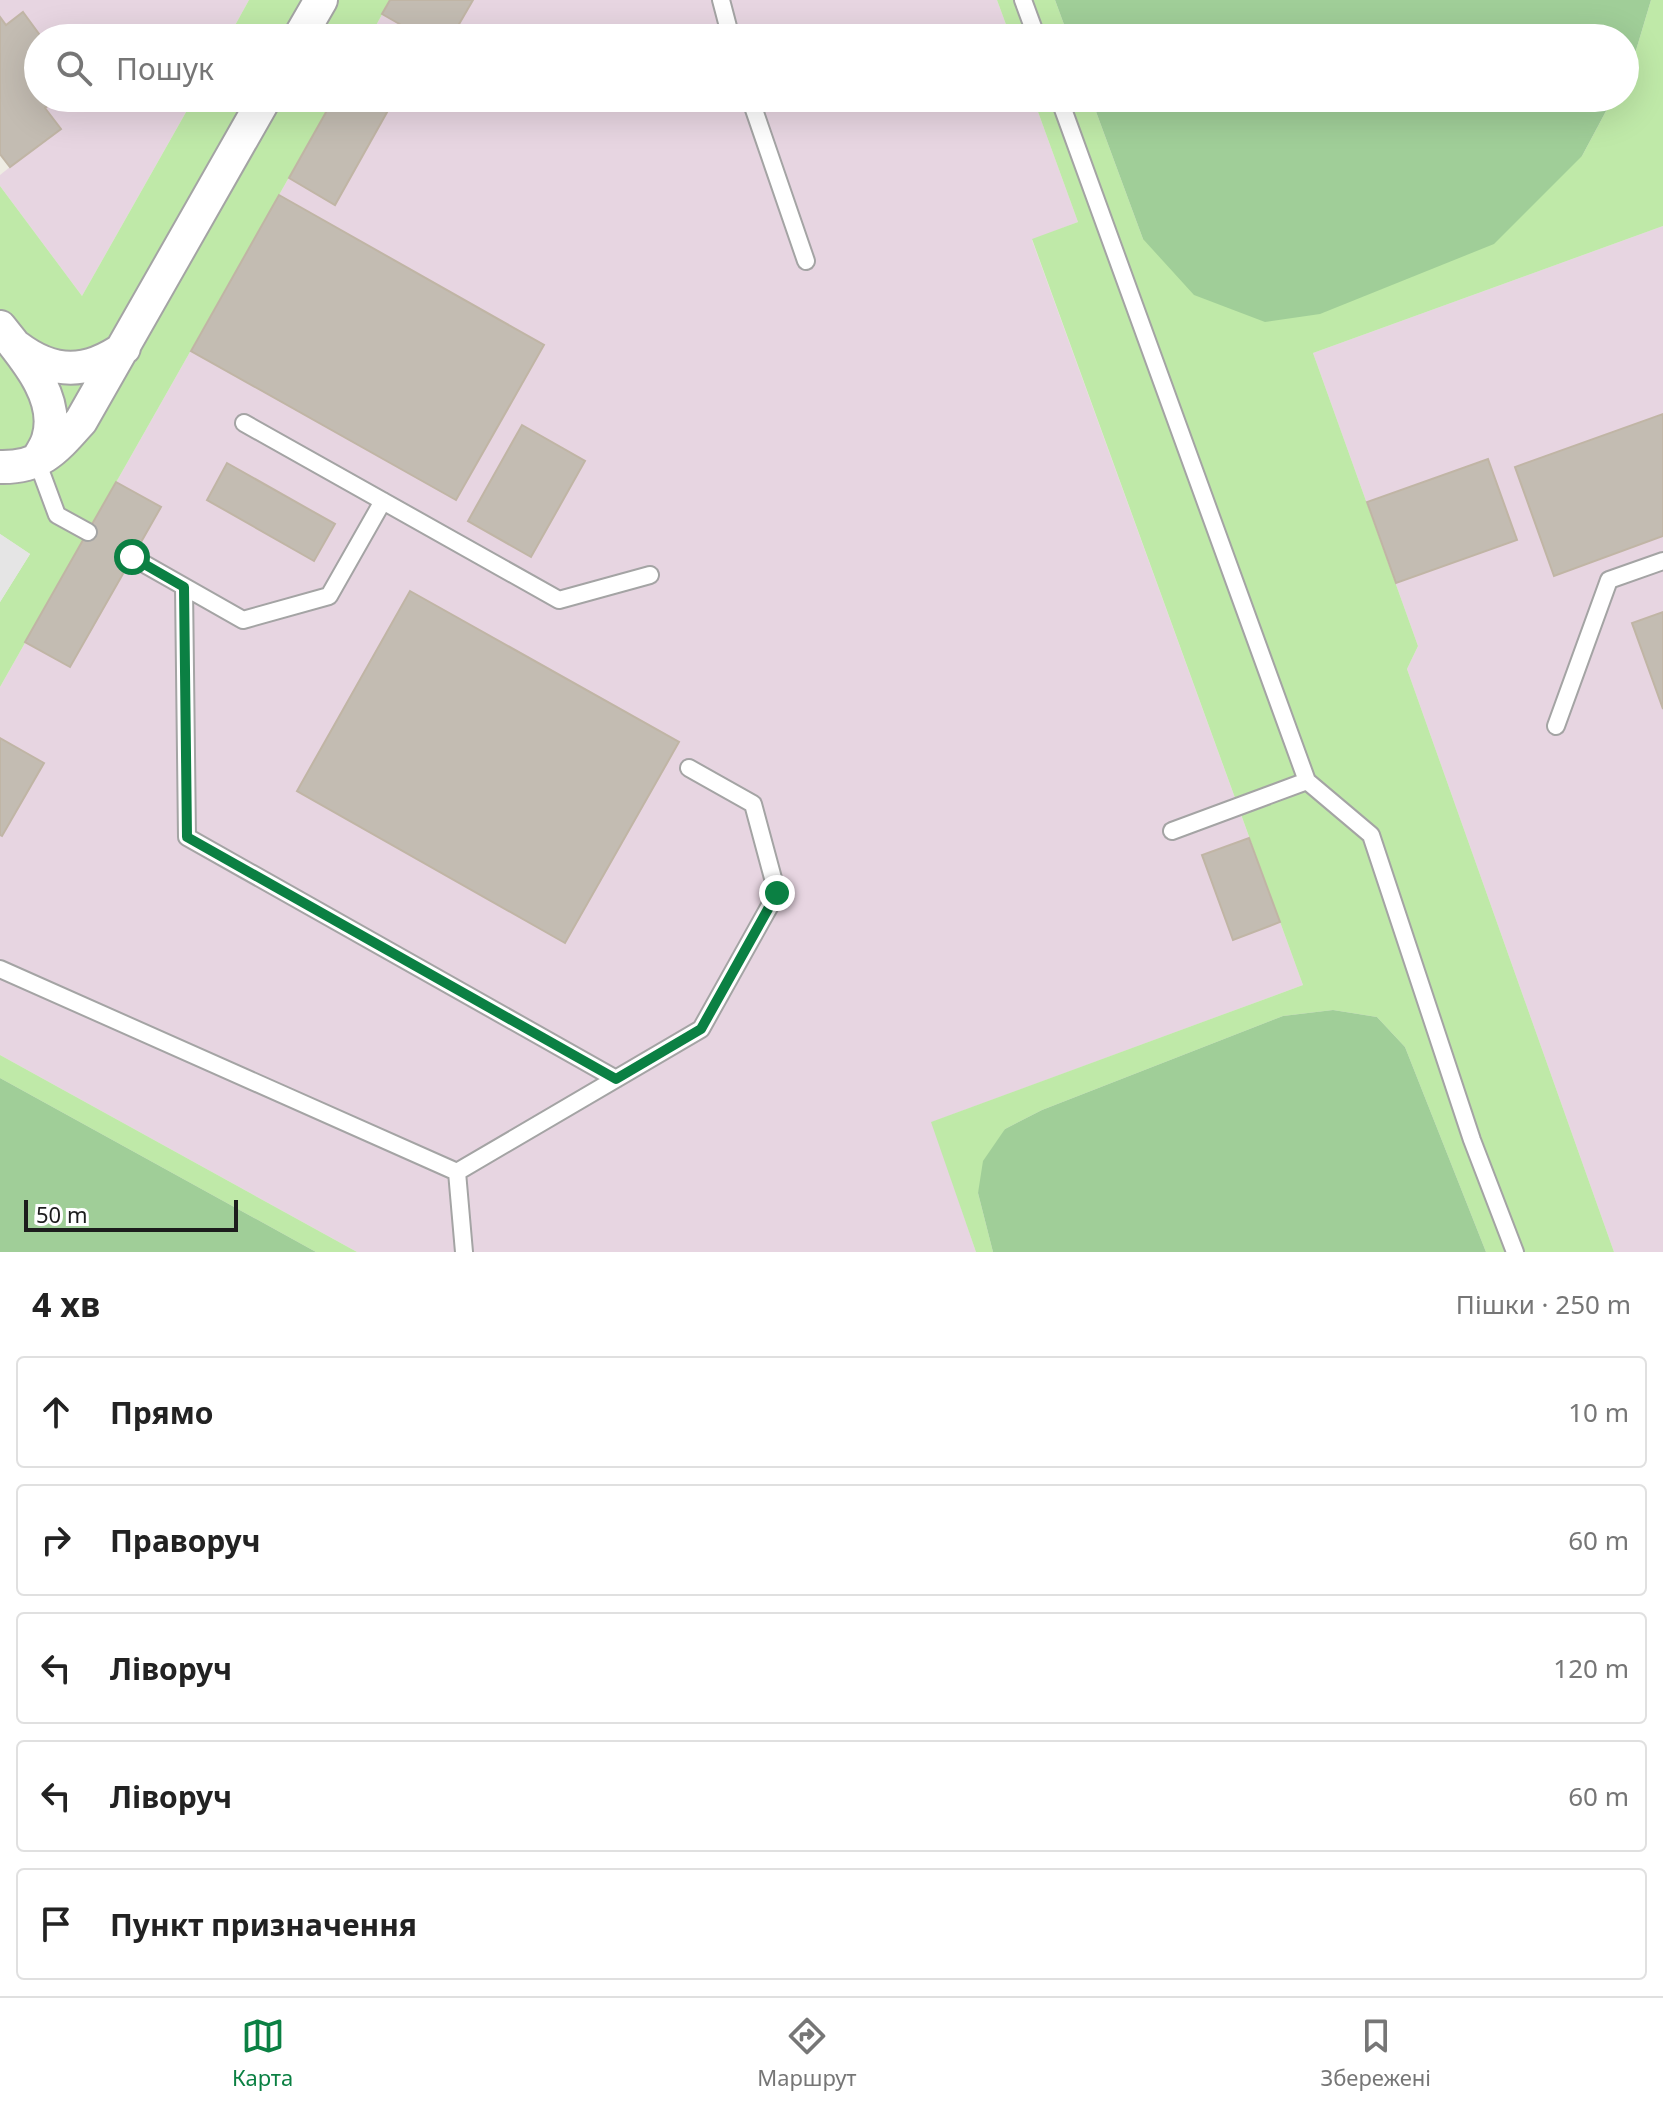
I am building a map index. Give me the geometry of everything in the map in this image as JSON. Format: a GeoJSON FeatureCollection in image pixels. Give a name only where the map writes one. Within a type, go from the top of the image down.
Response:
{"type":"FeatureCollection","features":[{"type":"Feature","properties":{"kind":"street"},"geometry":{"type":"LineString","coordinates":[[307,24],[321,0]]}},
{"type":"Feature","properties":{"kind":"street"},"geometry":{"type":"LineString","coordinates":[[0,467],[37,461],[53,452],[81,421],[257,112]]}},
{"type":"Feature","properties":{"kind":"street"},"geometry":{"type":"LineString","coordinates":[[7,336],[31,358],[49,366],[88,366],[107,360],[124,348]]}},
{"type":"Feature","properties":{"kind":"street"},"geometry":{"type":"LineString","coordinates":[[7,336],[44,390],[51,414],[48,439],[37,461]]}},
{"type":"Feature","properties":{"kind":"lane"},"geometry":{"type":"LineString","coordinates":[[721,0],[727,24]]}},
{"type":"Feature","properties":{"kind":"lane"},"geometry":{"type":"LineString","coordinates":[[1023,0],[1032,24]]}},
{"type":"Feature","properties":{"kind":"lane"},"geometry":{"type":"LineString","coordinates":[[755,112],[806,261]]}},
{"type":"Feature","properties":{"kind":"lane"},"geometry":{"type":"LineString","coordinates":[[1064,112],[1307,781],[1371,835],[1472,1140],[1515,1252]]}},
{"type":"Feature","properties":{"kind":"lane"},"geometry":{"type":"LineString","coordinates":[[244,423],[559,600],[650,575]]}},
{"type":"Feature","properties":{"kind":"lane"},"geometry":{"type":"LineString","coordinates":[[37,461],[57,515],[88,532]]}},
{"type":"Feature","properties":{"kind":"lane"},"geometry":{"type":"LineString","coordinates":[[132,557],[243,620],[329,596],[383,501]]}},
{"type":"Feature","properties":{"kind":"lane"},"geometry":{"type":"LineString","coordinates":[[1556,726],[1609,580],[1663,561]]}},
{"type":"Feature","properties":{"kind":"lane"},"geometry":{"type":"LineString","coordinates":[[184,587],[187,837],[616,1079]]}},
{"type":"Feature","properties":{"kind":"lane"},"geometry":{"type":"LineString","coordinates":[[457,1172],[701,1029],[777,893],[753,804],[689,768]]}},
{"type":"Feature","properties":{"kind":"lane"},"geometry":{"type":"LineString","coordinates":[[1172,831],[1307,781]]}},
{"type":"Feature","properties":{"kind":"lane"},"geometry":{"type":"LineString","coordinates":[[0,969],[457,1172]]}},
{"type":"Feature","properties":{"kind":"lane"},"geometry":{"type":"LineString","coordinates":[[457,1172],[464,1252]]}},
{"type":"Feature","properties":{"kind":"shaded area"},"geometry":{"type":"Polygon","coordinates":[[[0,0],[249,0],[236,24],[24,24],[24,112],[186,112],[82,296],[0,186],[0,175],[10,167],[0,154],[0,0]]]}},
{"type":"Feature","properties":{"kind":"shaded area"},"geometry":{"type":"Polygon","coordinates":[[[390,0],[997,0],[1006,24],[377,24],[390,0]]]}},
{"type":"Feature","properties":{"kind":"shaded area"},"geometry":{"type":"Polygon","coordinates":[[[326,112],[1038,112],[1078,222],[1032,240],[1303,985],[932,1122],[976,1252],[357,1252],[0,1055],[0,687],[326,112]]]}},
{"type":"Feature","properties":{"kind":"shaded area"},"geometry":{"type":"Polygon","coordinates":[[[1663,226],[1663,1252],[1614,1252],[1407,669],[1418,646],[1313,353],[1663,226]]]}},
{"type":"Feature","properties":{"kind":"shaded area"},"geometry":{"type":"Polygon","coordinates":[[[0,534],[30,554],[0,602],[0,534]]]}},
{"type":"Feature","properties":{"kind":"green space"},"geometry":{"type":"Polygon","coordinates":[[[249,0],[390,0],[377,24],[236,24],[249,0]]]}},
{"type":"Feature","properties":{"kind":"green space"},"geometry":{"type":"Polygon","coordinates":[[[997,0],[1055,0],[1064,24],[1006,24],[997,0]]]}},
{"type":"Feature","properties":{"kind":"green space"},"geometry":{"type":"Polygon","coordinates":[[[1055,0],[1651,0],[1639,40],[1639,24],[1064,24],[1055,0]]]}},
{"type":"Feature","properties":{"kind":"green space"},"geometry":{"type":"Polygon","coordinates":[[[1651,0],[1663,0],[1663,226],[1313,353],[1418,646],[1407,669],[1614,1252],[1486,1252],[1405,1047],[1377,1017],[1333,1010],[1283,1016],[1042,1110],[1005,1129],[978,1193],[993,1252],[976,1252],[931,1122],[1303,985],[1032,239],[1078,222],[1038,112],[1096,112],[1143,239],[1582,156],[1606,112],[1639,112],[1639,40],[1651,0]]]}},
{"type":"Feature","properties":{"kind":"green space"},"geometry":{"type":"Polygon","coordinates":[[[186,112],[326,112],[0,687],[0,602],[30,554],[0,534],[0,186],[82,296],[186,112]]]}},
{"type":"Feature","properties":{"kind":"green space"},"geometry":{"type":"Polygon","coordinates":[[[1096,112],[1606,112],[1582,156],[1494,244],[1320,314],[1265,322],[1194,295],[1143,239],[1096,112]]]}},
{"type":"Feature","properties":{"kind":"green space"},"geometry":{"type":"Polygon","coordinates":[[[1333,1010],[1377,1017],[1405,1047],[1486,1252],[993,1252],[978,1193],[983,1161],[1005,1129],[1042,1110],[1283,1016],[1333,1010]]]}},
{"type":"Feature","properties":{"kind":"green space"},"geometry":{"type":"Polygon","coordinates":[[[0,1055],[357,1252],[316,1252],[0,1078],[0,1055]]]}},
{"type":"Feature","properties":{"kind":"green space"},"geometry":{"type":"Polygon","coordinates":[[[0,1078],[316,1252],[0,1252],[0,1078]]]}},
{"type":"Feature","properties":{"kind":"building"},"geometry":{"type":"Polygon","coordinates":[[[390,0],[473,0],[459,24],[400,24],[382,14],[390,0]]]}},
{"type":"Feature","properties":{"kind":"building"},"geometry":{"type":"Polygon","coordinates":[[[23,12],[32,24],[24,24],[24,112],[48,112],[61,129],[10,167],[0,154],[0,17],[6,25],[23,12]]]}},
{"type":"Feature","properties":{"kind":"building"},"geometry":{"type":"Polygon","coordinates":[[[326,112],[387,112],[335,205],[289,178],[326,112]]]}},
{"type":"Feature","properties":{"kind":"building"},"geometry":{"type":"Polygon","coordinates":[[[279,195],[544,345],[456,500],[191,351],[279,195]]]}},
{"type":"Feature","properties":{"kind":"building"},"geometry":{"type":"Polygon","coordinates":[[[1663,414],[1663,536],[1554,576],[1515,467],[1663,414]]]}},
{"type":"Feature","properties":{"kind":"building"},"geometry":{"type":"Polygon","coordinates":[[[522,425],[585,461],[531,557],[468,521],[522,425]]]}},
{"type":"Feature","properties":{"kind":"building"},"geometry":{"type":"Polygon","coordinates":[[[1488,459],[1517,540],[1396,583],[1367,502],[1488,459]]]}},
{"type":"Feature","properties":{"kind":"building"},"geometry":{"type":"Polygon","coordinates":[[[227,463],[335,524],[314,561],[207,500],[227,463]]]}},
{"type":"Feature","properties":{"kind":"building"},"geometry":{"type":"Polygon","coordinates":[[[116,482],[161,507],[70,667],[25,642],[116,482]]]}},
{"type":"Feature","properties":{"kind":"building"},"geometry":{"type":"Polygon","coordinates":[[[410,591],[679,742],[565,943],[297,791],[410,591]]]}},
{"type":"Feature","properties":{"kind":"building"},"geometry":{"type":"Polygon","coordinates":[[[1663,612],[1663,709],[1632,623],[1663,612]]]}},
{"type":"Feature","properties":{"kind":"building"},"geometry":{"type":"Polygon","coordinates":[[[0,738],[44,763],[2,836],[0,835],[0,738]]]}},
{"type":"Feature","properties":{"kind":"building"},"geometry":{"type":"Polygon","coordinates":[[[1249,838],[1280,922],[1233,940],[1202,855],[1249,838]]]}},
{"type":"Feature","properties":{"kind":"route"},"geometry":{"type":"LineString","coordinates":[[132,557],[184,587],[187,837],[616,1079],[701,1029],[777,893]]}}]}
